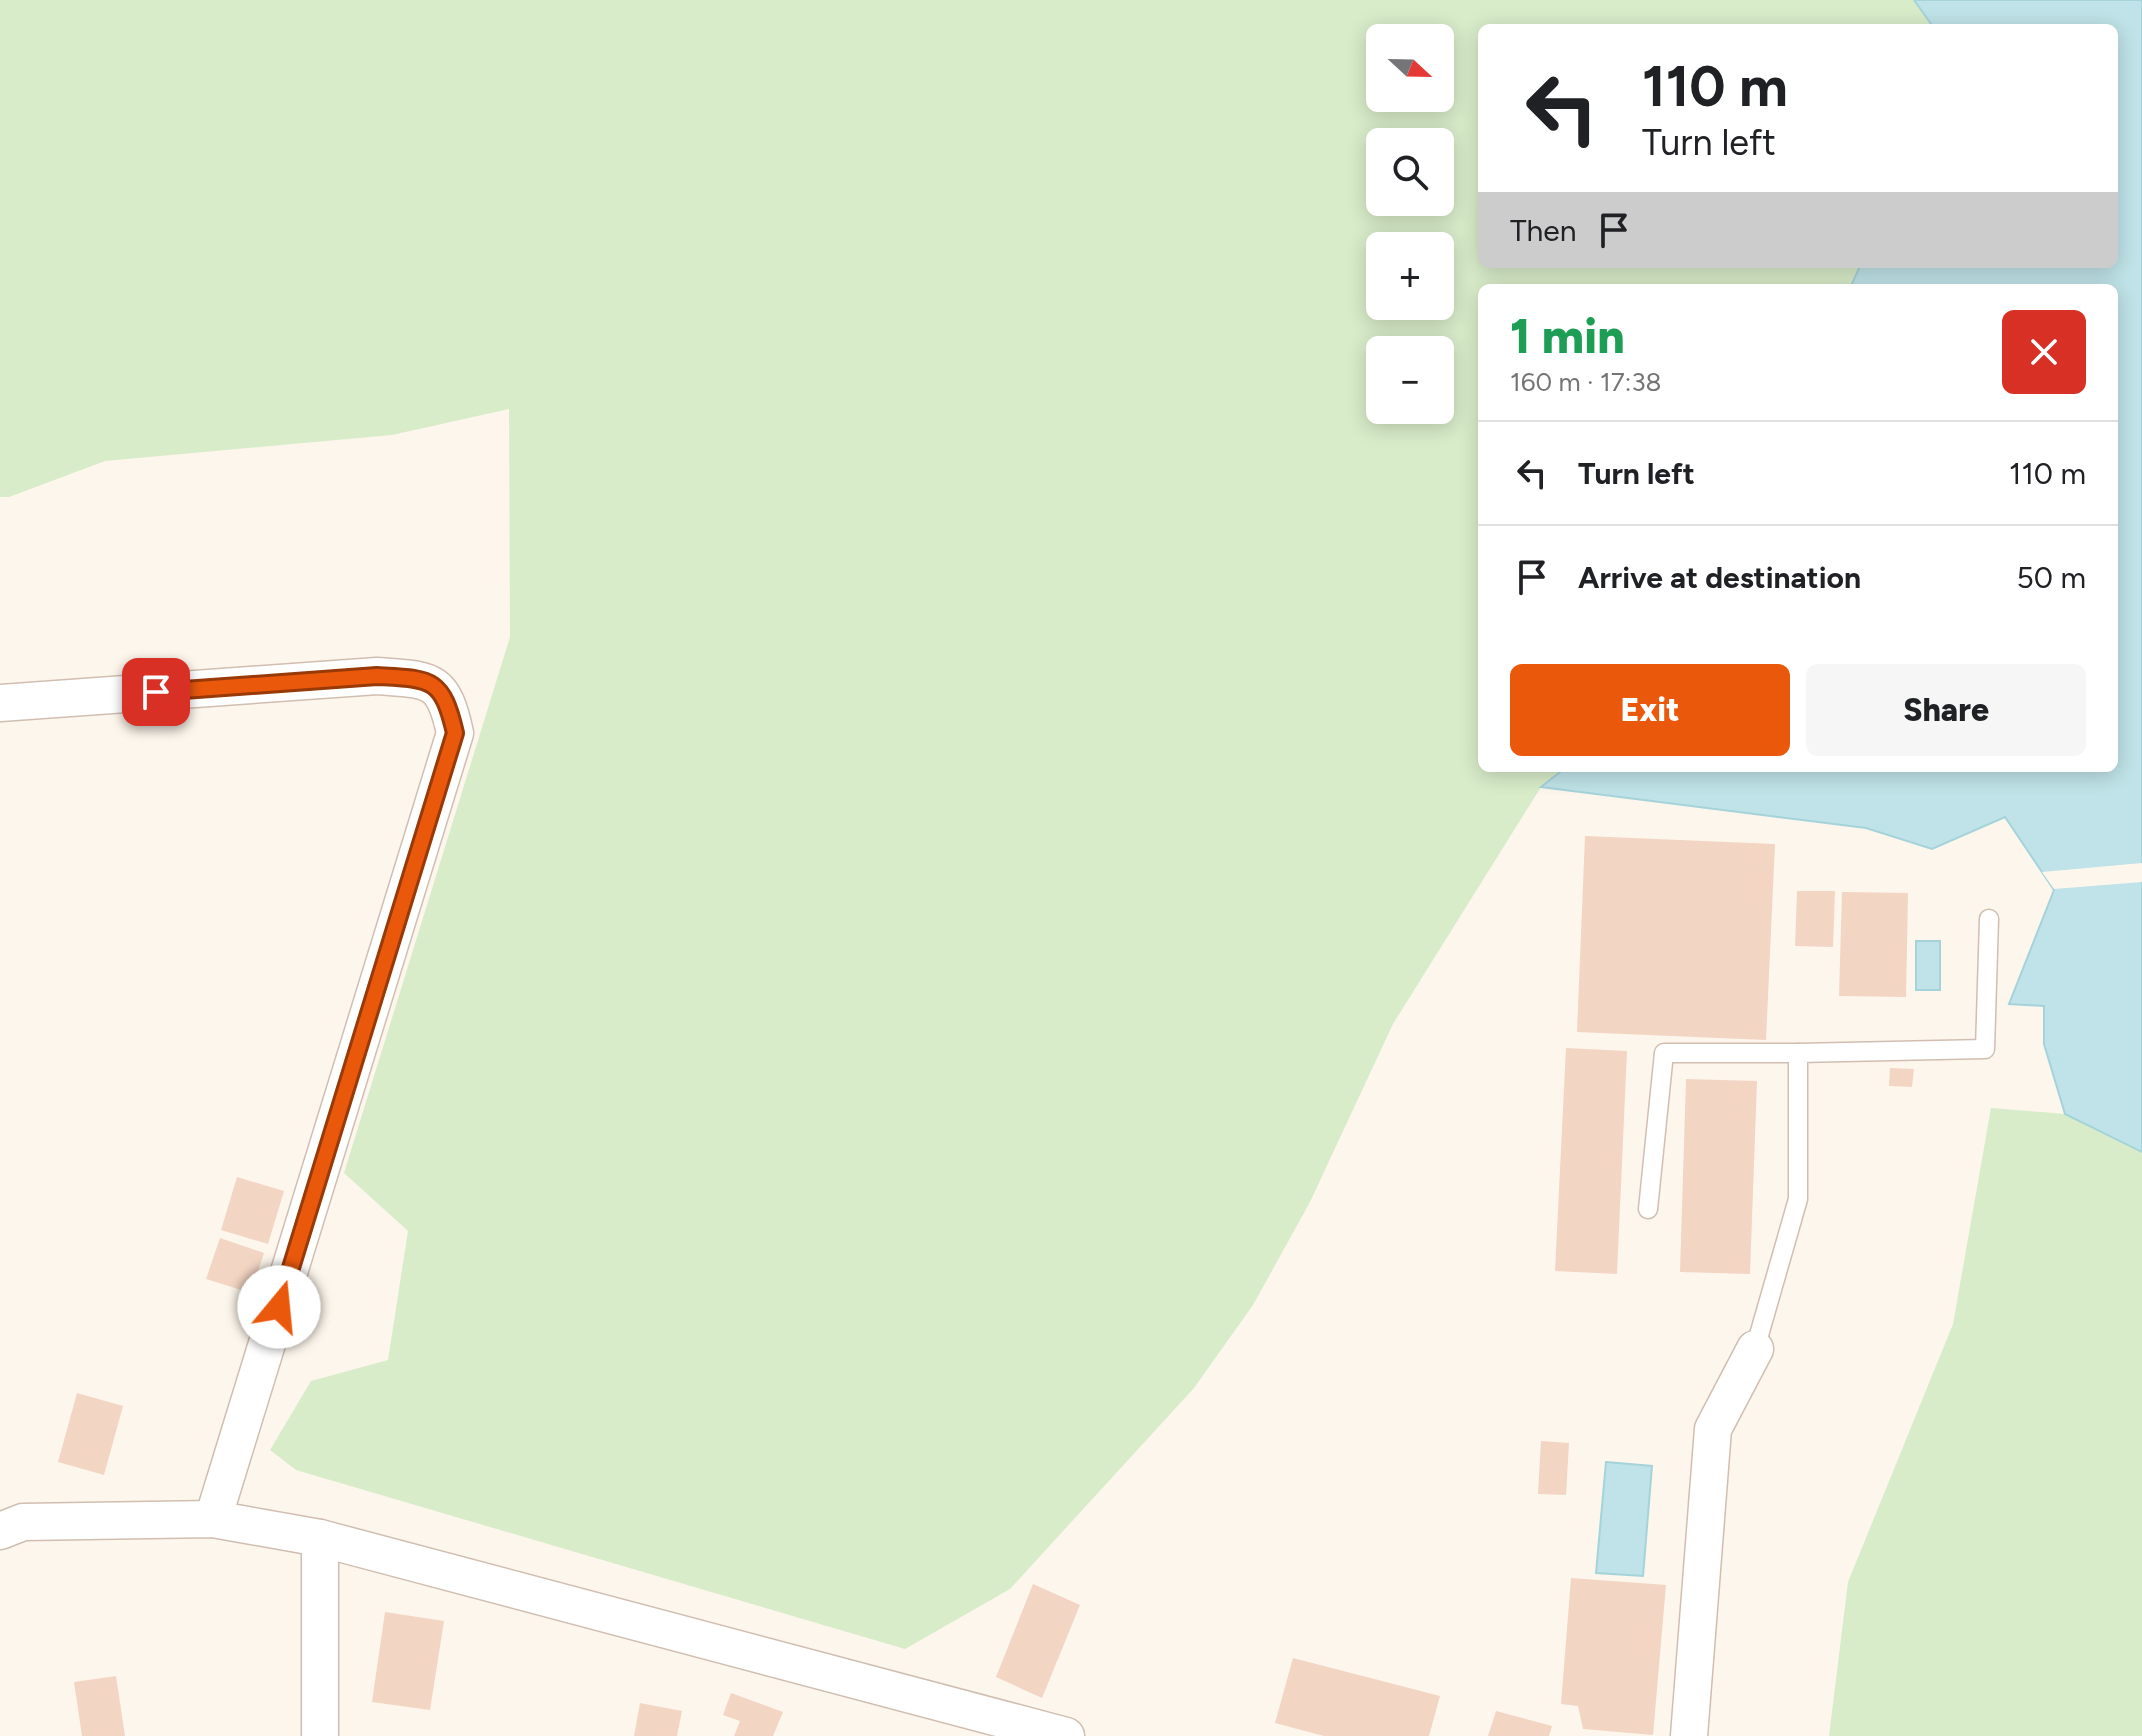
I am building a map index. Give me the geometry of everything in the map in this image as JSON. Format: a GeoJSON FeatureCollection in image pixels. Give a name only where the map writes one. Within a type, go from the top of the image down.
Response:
{"type":"FeatureCollection","features":[{"type":"Feature","properties":{"kind":"street"},"geometry":{"type":"LineString","coordinates":[[0,703],[377,676],[430,682],[447,697],[455,733],[213,1519]]}},
{"type":"Feature","properties":{"kind":"street"},"geometry":{"type":"LineString","coordinates":[[1689,1736],[1713,1429],[1755,1349]]}},
{"type":"Feature","properties":{"kind":"street"},"geometry":{"type":"LineString","coordinates":[[0,1531],[23,1522],[213,1519],[320,1538],[1066,1736]]}},
{"type":"Feature","properties":{"kind":"street"},"geometry":{"type":"LineString","coordinates":[[320,1538],[320,1736]]}},
{"type":"Feature","properties":{"kind":"lane"},"geometry":{"type":"LineString","coordinates":[[1648,1209],[1664,1053],[1985,1049],[1989,919]]}},
{"type":"Feature","properties":{"kind":"lane"},"geometry":{"type":"LineString","coordinates":[[1755,1349],[1798,1199],[1798,1053]]}},
{"type":"Feature","properties":{"kind":"green space"},"geometry":{"type":"Polygon","coordinates":[[[0,0],[1914,0],[1931,24],[1478,24],[1478,268],[1859,268],[1852,284],[1478,284],[1478,772],[1560,772],[1541,787],[1393,1024],[1310,1202],[1253,1305],[1194,1388],[1010,1589],[905,1649],[296,1470],[270,1450],[311,1381],[388,1360],[408,1231],[344,1173],[510,637],[509,409],[392,435],[105,461],[9,497],[0,497],[0,0]]]}},
{"type":"Feature","properties":{"kind":"green space"},"geometry":{"type":"Polygon","coordinates":[[[1991,1108],[2065,1114],[2142,1152],[2142,1736],[1829,1736],[1848,1582],[1953,1324],[1991,1108]]]}},
{"type":"Feature","properties":{"kind":"water"},"geometry":{"type":"Polygon","coordinates":[[[1914,0],[2142,0],[2142,1152],[2065,1114],[2044,1044],[2044,1006],[2009,1004],[2054,890],[2005,817],[1932,849],[1866,828],[1541,787],[1560,772],[2118,772],[2118,284],[1852,284],[1859,268],[2118,268],[2118,24],[1931,24],[1914,0]]]}},
{"type":"Feature","properties":{"kind":"water"},"geometry":{"type":"Polygon","coordinates":[[[1916,941],[1940,941],[1940,990],[1916,990],[1916,941]]]}},
{"type":"Feature","properties":{"kind":"water"},"geometry":{"type":"Polygon","coordinates":[[[1606,1462],[1652,1466],[1643,1576],[1596,1573],[1606,1462]]]}},
{"type":"Feature","properties":{"kind":"pier"},"geometry":{"type":"Polygon","coordinates":[[[2142,863],[2142,882],[2054,889],[2042,872],[2142,863]]]}},
{"type":"Feature","properties":{"kind":"building"},"geometry":{"type":"Polygon","coordinates":[[[1585,836],[1775,844],[1766,1040],[1577,1032],[1585,836]]]}},
{"type":"Feature","properties":{"kind":"building"},"geometry":{"type":"Polygon","coordinates":[[[1797,891],[1835,891],[1833,947],[1795,946],[1797,891]]]}},
{"type":"Feature","properties":{"kind":"building"},"geometry":{"type":"Polygon","coordinates":[[[1842,892],[1908,893],[1906,997],[1839,996],[1842,892]]]}},
{"type":"Feature","properties":{"kind":"building"},"geometry":{"type":"Polygon","coordinates":[[[1566,1048],[1627,1051],[1617,1274],[1555,1271],[1566,1048]]]}},
{"type":"Feature","properties":{"kind":"building"},"geometry":{"type":"Polygon","coordinates":[[[1890,1068],[1914,1069],[1912,1087],[1889,1086],[1890,1068]]]}},
{"type":"Feature","properties":{"kind":"building"},"geometry":{"type":"Polygon","coordinates":[[[1686,1079],[1757,1081],[1750,1274],[1680,1272],[1686,1079]]]}},
{"type":"Feature","properties":{"kind":"building"},"geometry":{"type":"Polygon","coordinates":[[[237,1177],[284,1191],[268,1244],[221,1230],[237,1177]]]}},
{"type":"Feature","properties":{"kind":"building"},"geometry":{"type":"Polygon","coordinates":[[[220,1238],[264,1253],[251,1293],[206,1279],[220,1238]]]}},
{"type":"Feature","properties":{"kind":"building"},"geometry":{"type":"Polygon","coordinates":[[[77,1393],[123,1406],[104,1475],[58,1462],[77,1393]]]}},
{"type":"Feature","properties":{"kind":"building"},"geometry":{"type":"Polygon","coordinates":[[[1541,1441],[1569,1443],[1566,1495],[1538,1494],[1541,1441]]]}},
{"type":"Feature","properties":{"kind":"building"},"geometry":{"type":"Polygon","coordinates":[[[1571,1578],[1666,1585],[1653,1735],[1583,1729],[1578,1706],[1561,1704],[1571,1578]]]}},
{"type":"Feature","properties":{"kind":"building"},"geometry":{"type":"Polygon","coordinates":[[[1033,1584],[1080,1605],[1042,1698],[996,1677],[1033,1584]]]}},
{"type":"Feature","properties":{"kind":"building"},"geometry":{"type":"Polygon","coordinates":[[[385,1612],[444,1621],[430,1710],[372,1702],[385,1612]]]}},
{"type":"Feature","properties":{"kind":"building"},"geometry":{"type":"Polygon","coordinates":[[[1293,1658],[1440,1696],[1429,1736],[1324,1736],[1275,1723],[1293,1658]]]}},
{"type":"Feature","properties":{"kind":"building"},"geometry":{"type":"Polygon","coordinates":[[[116,1676],[125,1736],[82,1736],[74,1682],[116,1676]]]}},
{"type":"Feature","properties":{"kind":"building"},"geometry":{"type":"Polygon","coordinates":[[[731,1693],[783,1712],[773,1736],[734,1736],[740,1721],[723,1715],[731,1693]]]}},
{"type":"Feature","properties":{"kind":"building"},"geometry":{"type":"Polygon","coordinates":[[[640,1703],[682,1711],[677,1736],[634,1736],[640,1703]]]}},
{"type":"Feature","properties":{"kind":"building"},"geometry":{"type":"Polygon","coordinates":[[[1496,1711],[1552,1726],[1549,1736],[1488,1736],[1496,1711]]]}},
{"type":"Feature","properties":{"kind":"route"},"geometry":{"type":"LineString","coordinates":[[156,692],[377,676],[403,678],[430,682],[447,697],[455,733],[279,1307]]}}]}
